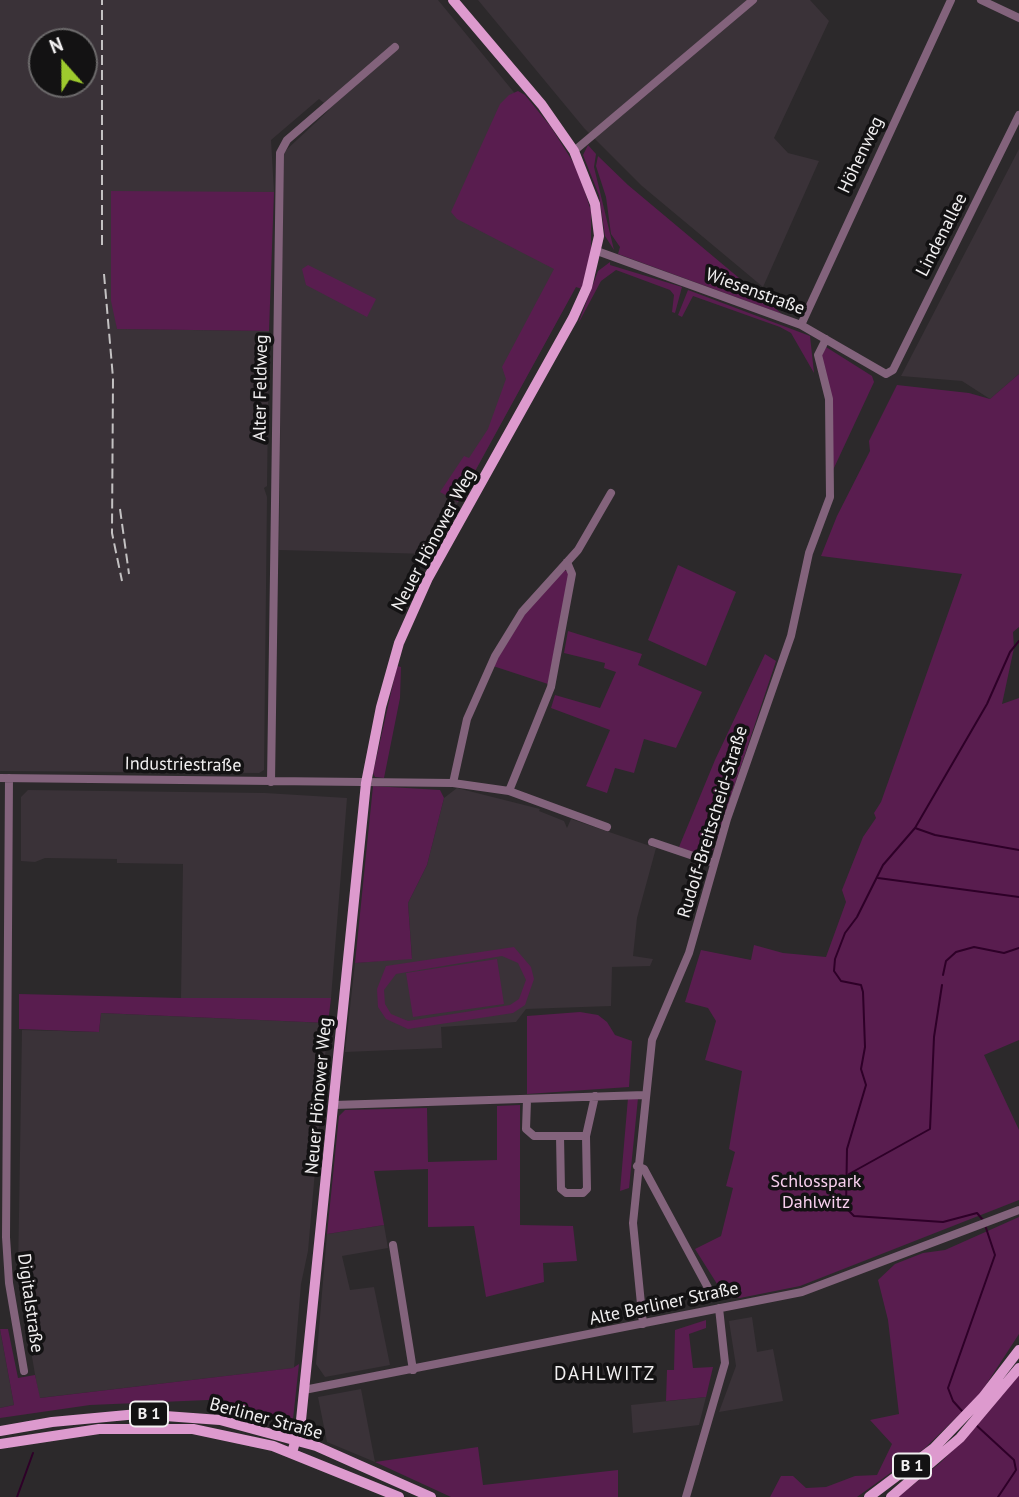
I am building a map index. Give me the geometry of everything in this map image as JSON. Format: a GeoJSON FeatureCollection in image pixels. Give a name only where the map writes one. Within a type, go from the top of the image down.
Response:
{"type":"FeatureCollection","features":[{"type":"Feature","properties":{"kind":"main road","name":"Neuer Hönower Weg"},"geometry":{"type":"LineString","coordinates":[[292,1453],[304,1390],[366,783],[391,669],[428,578],[573,318],[597,251],[599,236],[595,204],[574,151],[542,105],[453,0]]}},
{"type":"Feature","properties":{"kind":"main road","name":"B 1"},"geometry":{"type":"LineString","coordinates":[[987,1401],[1019,1350]]}},
{"type":"Feature","properties":{"kind":"main road","name":"B 1"},"geometry":{"type":"LineString","coordinates":[[891,1497],[1019,1368]]}},
{"type":"Feature","properties":{"kind":"main road","name":"Berliner Straße"},"geometry":{"type":"LineString","coordinates":[[0,1431],[97,1416],[164,1414],[220,1420],[296,1440],[354,1462],[430,1497]]}},
{"type":"Feature","properties":{"kind":"main road","name":"Berliner Straße"},"geometry":{"type":"LineString","coordinates":[[0,1444],[99,1429],[167,1428],[243,1437],[292,1453],[399,1497]]}},
{"type":"Feature","properties":{"kind":"main road","name":"B 1"},"geometry":{"type":"LineString","coordinates":[[869,1497],[956,1434]]}},
{"type":"Feature","properties":{"kind":"street"},"geometry":{"type":"LineString","coordinates":[[574,151],[753,0]]}},
{"type":"Feature","properties":{"kind":"street","name":"Höhenweg"},"geometry":{"type":"LineString","coordinates":[[801,325],[951,0]]}},
{"type":"Feature","properties":{"kind":"street"},"geometry":{"type":"LineString","coordinates":[[981,0],[1019,19]]}},
{"type":"Feature","properties":{"kind":"street","name":"Alter Feldweg"},"geometry":{"type":"LineString","coordinates":[[271,782],[280,153],[288,140],[395,47]]}},
{"type":"Feature","properties":{"kind":"street","name":"Lindenallee"},"geometry":{"type":"LineString","coordinates":[[893,370],[1019,115]]}},
{"type":"Feature","properties":{"kind":"street","name":"Wiesenstraße"},"geometry":{"type":"LineString","coordinates":[[597,251],[801,325],[878,373],[886,374],[893,370]]}},
{"type":"Feature","properties":{"kind":"street","name":"Rudolf-Breitscheid-Straße"},"geometry":{"type":"LineString","coordinates":[[643,1324],[633,1223],[645,1096],[657,1025],[689,953],[714,863],[791,636],[809,553],[830,497],[829,399],[818,365],[819,349],[826,339]]}},
{"type":"Feature","properties":{"kind":"street"},"geometry":{"type":"LineString","coordinates":[[453,783],[464,728],[495,656],[523,612],[591,531],[611,493]]}},
{"type":"Feature","properties":{"kind":"street"},"geometry":{"type":"LineString","coordinates":[[509,791],[551,687],[572,574],[567,562]]}},
{"type":"Feature","properties":{"kind":"street","name":"Industriestraße"},"geometry":{"type":"LineString","coordinates":[[5,778],[453,783],[509,791],[607,827]]}},
{"type":"Feature","properties":{"kind":"street","name":"Digitalstraße"},"geometry":{"type":"LineString","coordinates":[[5,778],[3,1234],[24,1371]]}},
{"type":"Feature","properties":{"kind":"street"},"geometry":{"type":"LineString","coordinates":[[652,842],[714,863]]}},
{"type":"Feature","properties":{"kind":"street"},"geometry":{"type":"LineString","coordinates":[[560,1136],[561,1189],[566,1193],[583,1193],[587,1189],[586,1136],[595,1096]]}},
{"type":"Feature","properties":{"kind":"street"},"geometry":{"type":"LineString","coordinates":[[334,1105],[645,1096]]}},
{"type":"Feature","properties":{"kind":"street"},"geometry":{"type":"LineString","coordinates":[[527,1100],[526,1129],[534,1136],[586,1136]]}},
{"type":"Feature","properties":{"kind":"street"},"geometry":{"type":"LineString","coordinates":[[637,1166],[645,1169],[713,1297]]}},
{"type":"Feature","properties":{"kind":"street","name":"Alte Berliner Straße"},"geometry":{"type":"LineString","coordinates":[[304,1390],[802,1292],[1019,1210]]}},
{"type":"Feature","properties":{"kind":"street"},"geometry":{"type":"LineString","coordinates":[[393,1245],[413,1370]]}},
{"type":"Feature","properties":{"kind":"street"},"geometry":{"type":"LineString","coordinates":[[686,1497],[725,1363],[719,1308]]}},
{"type":"Feature","properties":{"kind":"shaded area"},"geometry":{"type":"Polygon","coordinates":[[[0,0],[438,0],[559,147],[576,286],[430,554],[279,550],[283,153],[329,110],[324,103],[319,99],[271,140],[274,192],[111,192],[117,329],[269,331],[267,486],[264,488],[267,497],[264,770],[259,773],[0,771],[0,0]]]}},
{"type":"Feature","properties":{"kind":"shaded area"},"geometry":{"type":"Polygon","coordinates":[[[478,0],[810,0],[829,21],[774,138],[788,153],[819,161],[763,287],[642,186],[584,128],[478,0]]]}},
{"type":"Feature","properties":{"kind":"shaded area"},"geometry":{"type":"Polygon","coordinates":[[[1019,149],[1019,374],[990,399],[962,381],[901,376],[1019,149]]]}},
{"type":"Feature","properties":{"kind":"shaded area"},"geometry":{"type":"Polygon","coordinates":[[[457,788],[540,809],[539,811],[564,821],[567,828],[571,819],[656,848],[637,918],[633,956],[653,959],[650,966],[612,967],[611,1006],[526,1009],[516,1022],[441,1027],[442,1048],[345,1052],[355,963],[412,958],[408,903],[427,865],[444,798],[457,788]]]}},
{"type":"Feature","properties":{"kind":"shaded area"},"geometry":{"type":"Polygon","coordinates":[[[28,790],[265,793],[347,798],[331,998],[181,998],[183,864],[117,863],[117,859],[45,858],[35,862],[21,861],[21,797],[28,790]]]}},
{"type":"Feature","properties":{"kind":"shaded area"},"geometry":{"type":"Polygon","coordinates":[[[101,1013],[328,1023],[308,1251],[301,1284],[294,1368],[39,1398],[18,1274],[22,1030],[99,1032],[101,1013]]]}},
{"type":"Feature","properties":{"kind":"shaded area"},"geometry":{"type":"Polygon","coordinates":[[[384,1225],[388,1248],[342,1256],[350,1290],[374,1287],[390,1365],[325,1377],[316,1364],[327,1234],[384,1225]]]}},
{"type":"Feature","properties":{"kind":"shaded area"},"geometry":{"type":"Polygon","coordinates":[[[752,1317],[757,1352],[773,1349],[783,1401],[719,1412],[736,1366],[729,1321],[752,1317]]]}},
{"type":"Feature","properties":{"kind":"shaded area"},"geometry":{"type":"Polygon","coordinates":[[[0,1329],[14,1405],[0,1408],[0,1329]]]}},
{"type":"Feature","properties":{"kind":"shaded area"},"geometry":{"type":"Polygon","coordinates":[[[361,1389],[375,1462],[327,1442],[318,1397],[361,1389]]]}},
{"type":"Feature","properties":{"kind":"shaded area"},"geometry":{"type":"Polygon","coordinates":[[[706,1397],[699,1425],[633,1433],[631,1405],[706,1397]]]}},
{"type":"Feature","properties":{"kind":"green space"},"geometry":{"type":"Polygon","coordinates":[[[518,91],[525,95],[551,127],[578,170],[591,211],[591,251],[582,289],[576,287],[458,502],[440,492],[464,456],[469,458],[488,429],[506,379],[502,367],[554,269],[457,219],[451,212],[500,104],[518,91]]]}},
{"type":"Feature","properties":{"kind":"green space"},"geometry":{"type":"Polygon","coordinates":[[[588,145],[596,154],[594,167],[614,250],[605,236],[599,195],[583,155],[588,145]]]}},
{"type":"Feature","properties":{"kind":"green space"},"geometry":{"type":"Polygon","coordinates":[[[598,156],[628,185],[782,314],[618,254],[620,247],[611,234],[606,197],[596,166],[598,156]]]}},
{"type":"Feature","properties":{"kind":"green space"},"geometry":{"type":"Polygon","coordinates":[[[111,191],[274,192],[269,331],[117,329],[111,301],[111,191]]]}},
{"type":"Feature","properties":{"kind":"green space"},"geometry":{"type":"Polygon","coordinates":[[[610,262],[610,265],[682,287],[675,313],[672,312],[674,295],[670,290],[616,270],[601,281],[578,324],[598,271],[610,262]]]}},
{"type":"Feature","properties":{"kind":"green space"},"geometry":{"type":"Polygon","coordinates":[[[308,265],[376,299],[367,317],[306,285],[302,269],[308,265]]]}},
{"type":"Feature","properties":{"kind":"green space"},"geometry":{"type":"Polygon","coordinates":[[[688,290],[810,336],[814,373],[791,333],[780,327],[693,296],[682,317],[678,315],[688,290]]]}},
{"type":"Feature","properties":{"kind":"green space"},"geometry":{"type":"Polygon","coordinates":[[[826,347],[872,376],[874,382],[833,470],[821,357],[826,347]]]}},
{"type":"Feature","properties":{"kind":"green space","name":"Schlosspark Dahlwitz"},"geometry":{"type":"Polygon","coordinates":[[[1019,374],[1019,627],[1013,632],[1014,648],[1002,704],[1019,698],[1019,1040],[984,1055],[1019,1130],[1019,1200],[800,1286],[740,1298],[724,1295],[695,1249],[721,1236],[733,1188],[726,1186],[735,1152],[729,1149],[742,1071],[705,1060],[716,1021],[708,1008],[685,1002],[701,950],[751,960],[754,945],[783,953],[826,957],[846,902],[842,890],[863,837],[876,818],[874,813],[881,802],[962,574],[821,556],[837,516],[870,451],[869,441],[897,385],[969,393],[990,399],[1019,374]]]}},
{"type":"Feature","properties":{"kind":"green space"},"geometry":{"type":"Polygon","coordinates":[[[678,565],[736,592],[706,666],[648,640],[678,565]]]}},
{"type":"Feature","properties":{"kind":"green space"},"geometry":{"type":"Polygon","coordinates":[[[564,570],[569,572],[548,684],[493,666],[527,610],[564,570]]]}},
{"type":"Feature","properties":{"kind":"green space"},"geometry":{"type":"Polygon","coordinates":[[[568,631],[642,654],[638,665],[702,692],[676,748],[644,739],[634,773],[615,768],[607,793],[586,786],[610,730],[551,708],[555,695],[600,708],[616,672],[604,668],[605,663],[564,653],[568,631]]]}},
{"type":"Feature","properties":{"kind":"green space"},"geometry":{"type":"Polygon","coordinates":[[[765,654],[776,661],[710,859],[679,847],[715,760],[765,654]]]}},
{"type":"Feature","properties":{"kind":"green space"},"geometry":{"type":"Polygon","coordinates":[[[397,666],[401,667],[400,698],[384,778],[375,777],[373,773],[397,666]]]}},
{"type":"Feature","properties":{"kind":"green space"},"geometry":{"type":"Polygon","coordinates":[[[373,786],[440,790],[444,798],[427,865],[408,903],[412,959],[355,963],[373,786]]]}},
{"type":"Feature","properties":{"kind":"green space"},"geometry":{"type":"Polygon","coordinates":[[[514,947],[531,967],[534,979],[525,1005],[513,1013],[408,1029],[386,1019],[378,1007],[377,989],[386,966],[514,947]],[[502,956],[396,974],[384,990],[385,1004],[391,1014],[408,1021],[510,1005],[519,999],[526,980],[518,963],[502,956]]]}},
{"type":"Feature","properties":{"kind":"green space"},"geometry":{"type":"Polygon","coordinates":[[[497,959],[504,1004],[413,1017],[406,973],[497,959]]]}},
{"type":"Feature","properties":{"kind":"green space"},"geometry":{"type":"Polygon","coordinates":[[[19,994],[331,998],[328,1023],[101,1013],[99,1032],[19,1029],[19,994]]]}},
{"type":"Feature","properties":{"kind":"green space"},"geometry":{"type":"Polygon","coordinates":[[[580,1012],[598,1015],[607,1022],[615,1035],[632,1041],[629,1087],[527,1094],[527,1016],[580,1012]]]}},
{"type":"Feature","properties":{"kind":"green space"},"geometry":{"type":"Polygon","coordinates":[[[628,1098],[638,1098],[629,1188],[620,1191],[628,1098]]]}},
{"type":"Feature","properties":{"kind":"green space"},"geometry":{"type":"Polygon","coordinates":[[[520,1105],[520,1225],[573,1226],[577,1261],[543,1263],[544,1282],[486,1297],[474,1226],[428,1227],[428,1169],[374,1171],[384,1225],[327,1234],[339,1116],[345,1110],[427,1108],[428,1162],[497,1160],[497,1106],[520,1105]]]}},
{"type":"Feature","properties":{"kind":"green space"},"geometry":{"type":"Polygon","coordinates":[[[1019,1217],[1019,1334],[980,1394],[925,1448],[857,1497],[770,1497],[781,1476],[793,1476],[806,1488],[826,1487],[855,1476],[877,1475],[892,1444],[870,1420],[899,1414],[888,1320],[878,1280],[895,1264],[923,1253],[945,1250],[1019,1217]]]}},
{"type":"Feature","properties":{"kind":"green space"},"geometry":{"type":"Polygon","coordinates":[[[706,1320],[706,1328],[689,1334],[693,1368],[713,1367],[706,1397],[666,1401],[667,1370],[674,1370],[675,1330],[706,1320]]]}},
{"type":"Feature","properties":{"kind":"green space"},"geometry":{"type":"Polygon","coordinates":[[[0,1329],[8,1329],[18,1378],[35,1375],[40,1398],[293,1368],[299,1364],[293,1419],[288,1423],[208,1400],[90,1405],[0,1418],[0,1408],[14,1405],[0,1329]]]}},
{"type":"Feature","properties":{"kind":"green space"},"geometry":{"type":"Polygon","coordinates":[[[1019,1375],[1019,1497],[898,1497],[940,1463],[972,1431],[1019,1375]]]}},
{"type":"Feature","properties":{"kind":"green space"},"geometry":{"type":"Polygon","coordinates":[[[478,1447],[483,1485],[618,1470],[618,1497],[451,1497],[375,1462],[478,1447]]]}},
{"type":"Feature","properties":{"kind":"waterway"},"geometry":{"type":"LineString","coordinates":[[983,1220],[977,1213],[943,1222],[854,1216],[846,1208],[847,1149],[866,1085],[861,1069],[865,1047],[863,992],[861,985],[841,981],[834,971],[835,959],[845,933],[857,917],[883,865],[915,828],[987,704],[1010,652],[1019,641]]}},
{"type":"Feature","properties":{"kind":"waterway"},"geometry":{"type":"LineString","coordinates":[[915,828],[935,835],[1019,850]]}},
{"type":"Feature","properties":{"kind":"waterway"},"geometry":{"type":"LineString","coordinates":[[878,878],[1019,897]]}},
{"type":"Feature","properties":{"kind":"waterway"},"geometry":{"type":"LineString","coordinates":[[943,975],[946,961],[956,952],[974,947],[1004,953],[1019,948]]}},
{"type":"Feature","properties":{"kind":"waterway"},"geometry":{"type":"LineString","coordinates":[[849,1174],[930,1129],[934,1037],[942,985]]}},
{"type":"Feature","properties":{"kind":"waterway"},"geometry":{"type":"LineString","coordinates":[[962,1411],[953,1401],[948,1388],[995,1255],[985,1225]]}},
{"type":"Feature","properties":{"kind":"waterway"},"geometry":{"type":"LineString","coordinates":[[976,1425],[1014,1460],[1016,1470],[998,1497]]}},
{"type":"Feature","properties":{"kind":"waterway"},"geometry":{"type":"LineString","coordinates":[[17,1497],[33,1453]]}},
{"type":"Feature","properties":{"kind":"railway"},"geometry":{"type":"LineString","coordinates":[[102,0],[102,245]]}},
{"type":"Feature","properties":{"kind":"railway"},"geometry":{"type":"LineString","coordinates":[[104,274],[113,378],[112,533],[122,581]]}},
{"type":"Feature","properties":{"kind":"railway"},"geometry":{"type":"LineString","coordinates":[[120,509],[129,574]]}},
{"type":"Feature","properties":{"kind":"district","name":"DAHLWITZ"},"geometry":{"type":"Point","coordinates":[605,1375]}}]}
